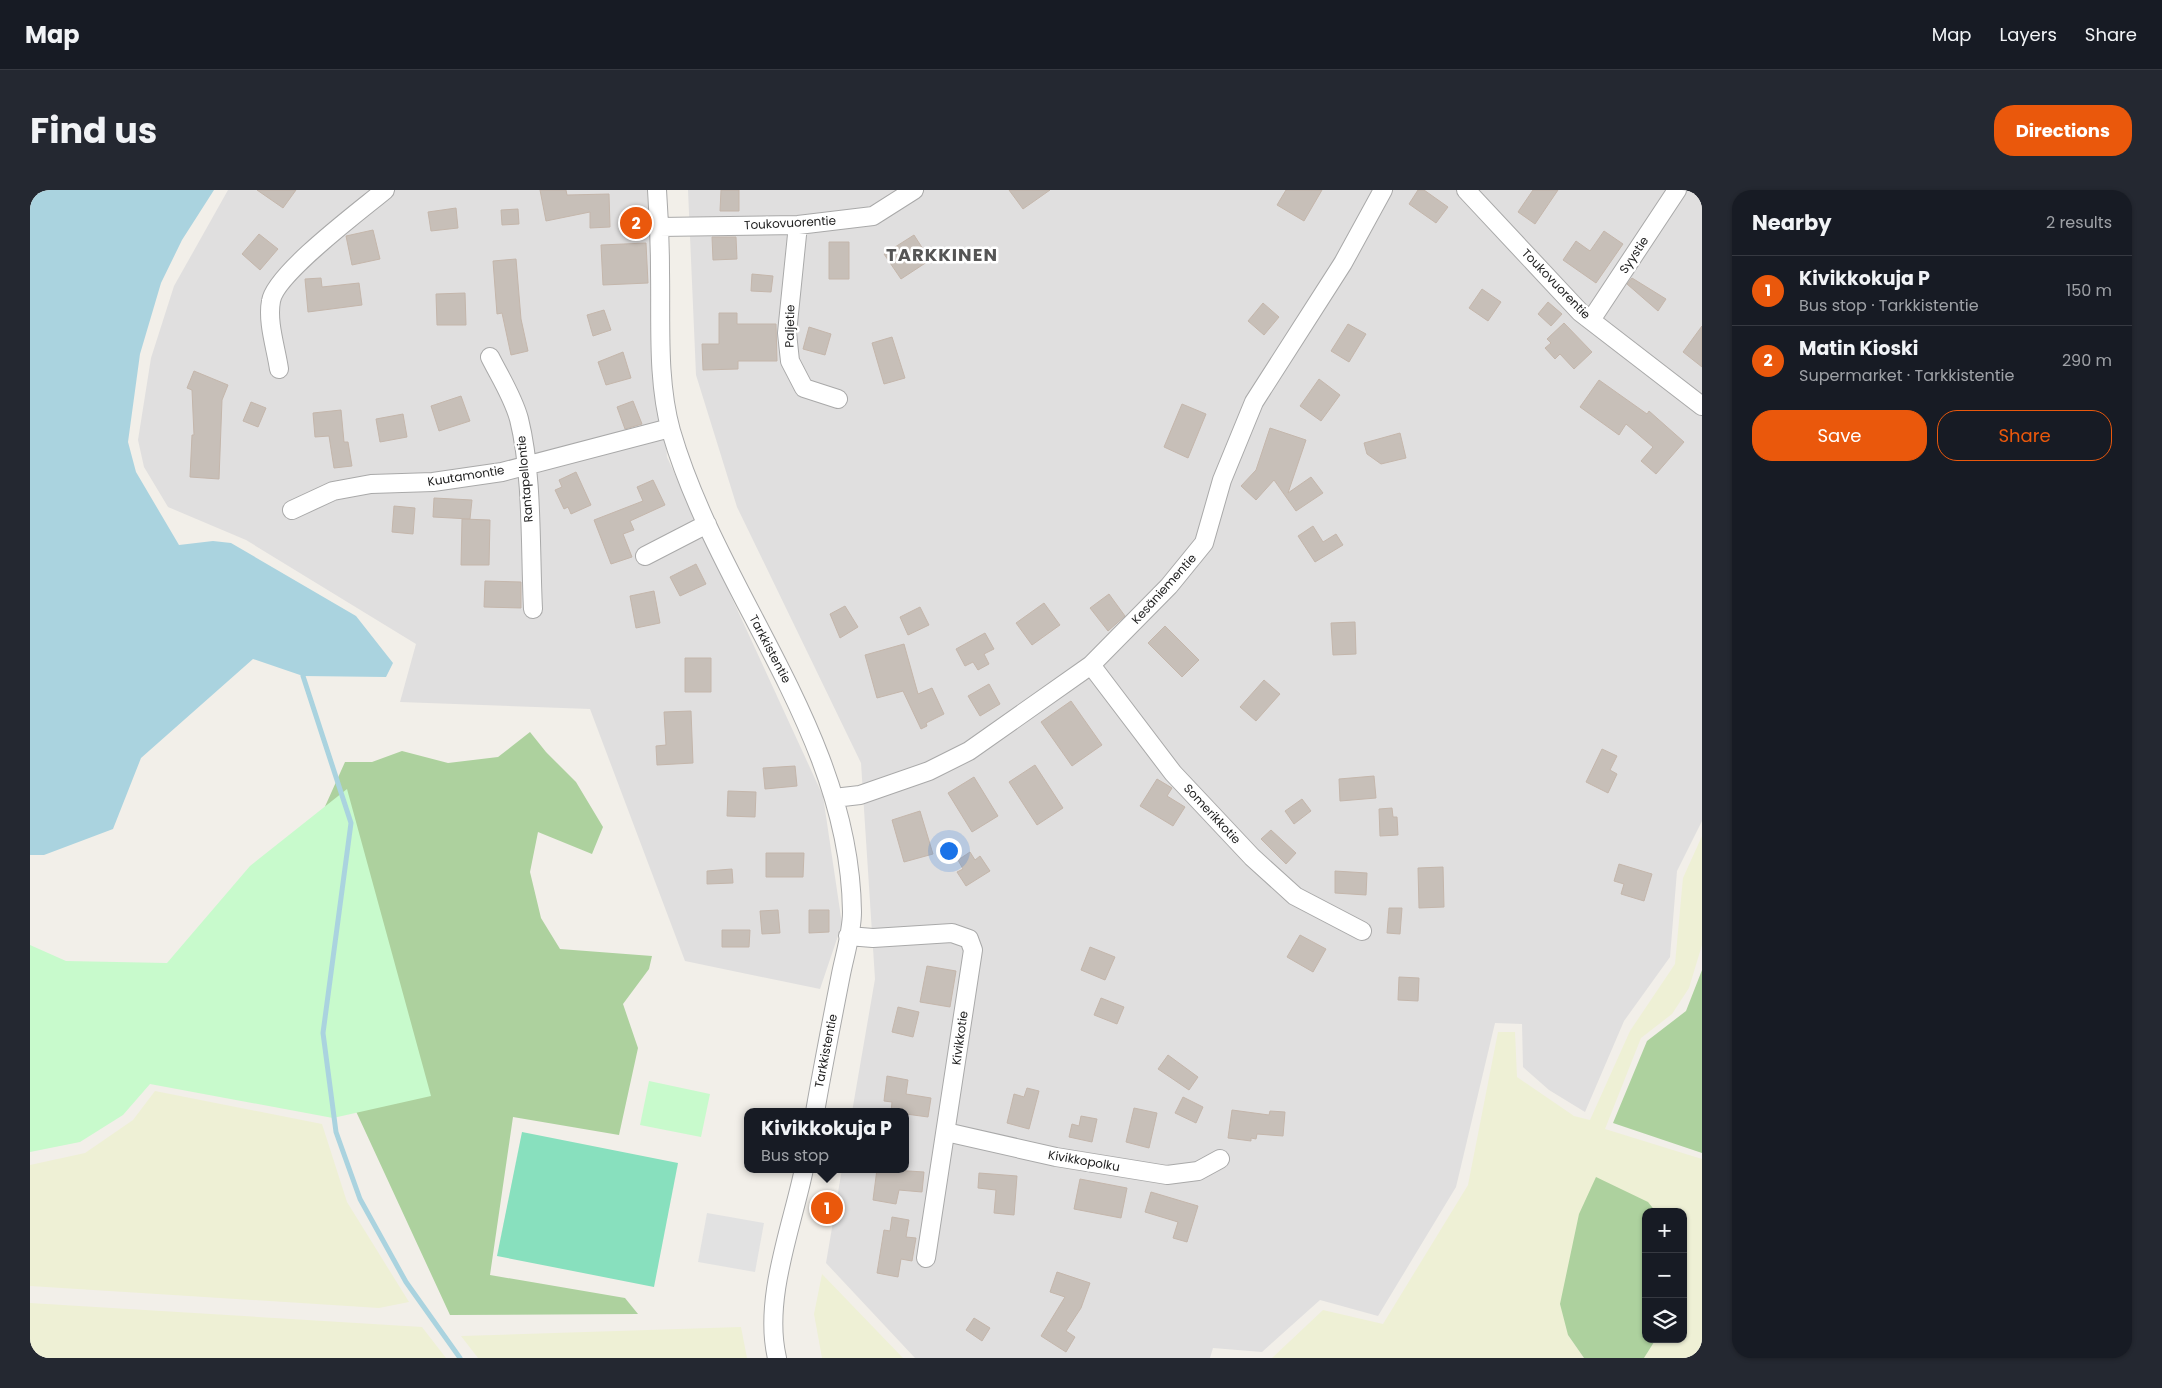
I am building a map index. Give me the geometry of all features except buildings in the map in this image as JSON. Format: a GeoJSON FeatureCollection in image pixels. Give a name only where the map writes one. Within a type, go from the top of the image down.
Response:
{"type":"FeatureCollection","features":[{"type":"Feature","properties":{"kind":"street"},"geometry":{"type":"LineString","coordinates":[[279,369],[270,310],[271,300],[276,288],[298,264],[385,190]]}},
{"type":"Feature","properties":{"kind":"street","name":"Tarkkistentie"},"geometry":{"type":"LineString","coordinates":[[657,190],[660,334],[670,428],[681,462],[707,524],[796,700],[818,750],[834,798],[847,854],[851,884],[852,915],[816,1108]]}},
{"type":"Feature","properties":{"kind":"street","name":"Toukovuorentie"},"geometry":{"type":"LineString","coordinates":[[659,227],[798,225],[873,216],[914,190]]}},
{"type":"Feature","properties":{"kind":"street","name":"Kesäniementie"},"geometry":{"type":"LineString","coordinates":[[834,798],[860,795],[930,771],[969,752],[1091,665],[1169,586],[1204,543],[1222,480],[1254,402],[1343,263],[1383,190]]}},
{"type":"Feature","properties":{"kind":"street","name":"Toukovuorentie"},"geometry":{"type":"LineString","coordinates":[[1466,190],[1591,320],[1702,406]]}},
{"type":"Feature","properties":{"kind":"street","name":"Syystie"},"geometry":{"type":"LineString","coordinates":[[1591,320],[1677,190]]}},
{"type":"Feature","properties":{"kind":"street","name":"Paljetie"},"geometry":{"type":"LineString","coordinates":[[798,225],[787,333],[790,361],[804,388],[838,399]]}},
{"type":"Feature","properties":{"kind":"street","name":"Rantapellontie"},"geometry":{"type":"LineString","coordinates":[[490,357],[510,395],[519,418],[526,464],[533,608]]}},
{"type":"Feature","properties":{"kind":"street","name":"Kuutamontie"},"geometry":{"type":"LineString","coordinates":[[292,510],[333,491],[371,484],[433,482],[502,472],[526,464],[605,446],[670,428]]}},
{"type":"Feature","properties":{"kind":"street"},"geometry":{"type":"LineString","coordinates":[[645,556],[707,524]]}},
{"type":"Feature","properties":{"kind":"street","name":"Somerikkotie"},"geometry":{"type":"LineString","coordinates":[[1091,665],[1173,773],[1252,857],[1295,896],[1362,931]]}},
{"type":"Feature","properties":{"kind":"street","name":"Kivikkotie"},"geometry":{"type":"LineString","coordinates":[[848,936],[873,938],[952,933],[969,939],[973,950],[926,1258]]}},
{"type":"Feature","properties":{"kind":"street","name":"Kivikkopolku"},"geometry":{"type":"LineString","coordinates":[[946,1132],[1056,1157],[1167,1175],[1198,1171],[1220,1159]]}},
{"type":"Feature","properties":{"kind":"street"},"geometry":{"type":"LineString","coordinates":[[777,1358],[774,1344],[774,1316],[779,1277],[803,1173]]}},
{"type":"Feature","properties":{"kind":"shaded area"},"geometry":{"type":"Polygon","coordinates":[[[228,190],[647,190],[667,457],[823,796],[842,924],[820,989],[685,961],[590,709],[400,702],[416,644],[246,540],[168,507],[144,467],[138,440],[151,358],[174,286],[228,190]]]}},
{"type":"Feature","properties":{"kind":"shaded area"},"geometry":{"type":"Polygon","coordinates":[[[688,190],[1702,190],[1702,821],[1677,871],[1670,957],[1624,1021],[1585,1112],[1549,1090],[1523,1067],[1522,1024],[1495,1023],[1456,1187],[1378,1316],[1320,1300],[1262,1352],[1213,1348],[1210,1358],[915,1358],[826,1263],[841,1173],[909,1173],[909,1108],[853,1108],[875,979],[861,763],[737,507],[696,375],[688,190]]]}},
{"type":"Feature","properties":{"kind":"shaded area"},"geometry":{"type":"Polygon","coordinates":[[[707,1213],[764,1223],[755,1272],[698,1262],[707,1213]]]}},
{"type":"Feature","properties":{"kind":"green space"},"geometry":{"type":"Polygon","coordinates":[[[530,732],[546,752],[576,782],[603,827],[592,854],[538,832],[530,872],[541,918],[560,949],[652,956],[649,969],[623,1004],[638,1048],[619,1135],[513,1117],[490,1275],[625,1298],[638,1314],[450,1315],[348,1094],[30,956],[63,970],[167,970],[314,831],[345,762],[372,762],[402,751],[448,763],[498,757],[530,732]]]}},
{"type":"Feature","properties":{"kind":"green space"},"geometry":{"type":"Polygon","coordinates":[[[347,789],[431,1096],[333,1118],[150,1084],[123,1115],[80,1142],[30,1152],[30,945],[66,961],[167,963],[250,866],[347,789]]]}},
{"type":"Feature","properties":{"kind":"green space"},"geometry":{"type":"Polygon","coordinates":[[[1702,836],[1702,945],[1689,988],[1672,1014],[1641,1038],[1605,1129],[1702,1159],[1702,1358],[1644,1358],[1653,1343],[1687,1343],[1687,1208],[1652,1208],[1647,1202],[1568,1335],[1584,1358],[1272,1358],[1323,1310],[1383,1324],[1468,1185],[1498,1032],[1515,1032],[1517,1077],[1574,1116],[1590,1120],[1630,1031],[1675,964],[1683,878],[1702,836]]]}},
{"type":"Feature","properties":{"kind":"green space"},"geometry":{"type":"Polygon","coordinates":[[[1702,970],[1702,1153],[1613,1123],[1647,1041],[1686,1011],[1702,970]]]}},
{"type":"Feature","properties":{"kind":"green space"},"geometry":{"type":"Polygon","coordinates":[[[649,1081],[710,1094],[701,1137],[640,1125],[649,1081]]]}},
{"type":"Feature","properties":{"kind":"green space"},"geometry":{"type":"Polygon","coordinates":[[[155,1091],[322,1124],[347,1202],[409,1302],[379,1308],[30,1286],[30,1165],[85,1153],[133,1120],[155,1091]]]}},
{"type":"Feature","properties":{"kind":"green space"},"geometry":{"type":"Polygon","coordinates":[[[522,1132],[678,1163],[654,1287],[497,1256],[522,1132]]]}},
{"type":"Feature","properties":{"kind":"green space"},"geometry":{"type":"Polygon","coordinates":[[[1596,1177],[1648,1202],[1653,1208],[1642,1208],[1642,1343],[1653,1343],[1644,1358],[1584,1358],[1568,1335],[1560,1304],[1579,1214],[1596,1177]]]}},
{"type":"Feature","properties":{"kind":"green space"},"geometry":{"type":"Polygon","coordinates":[[[822,1274],[903,1358],[822,1358],[814,1314],[822,1274]]]}},
{"type":"Feature","properties":{"kind":"green space"},"geometry":{"type":"Polygon","coordinates":[[[30,1303],[422,1327],[446,1358],[30,1358],[30,1303]]]}},
{"type":"Feature","properties":{"kind":"green space"},"geometry":{"type":"Polygon","coordinates":[[[741,1327],[747,1358],[478,1358],[461,1336],[741,1327]]]}},
{"type":"Feature","properties":{"kind":"water"},"geometry":{"type":"Polygon","coordinates":[[[30,190],[214,190],[182,240],[161,283],[140,354],[128,442],[136,472],[179,545],[213,541],[231,543],[356,616],[393,663],[386,677],[303,676],[253,659],[141,758],[113,829],[44,855],[30,855],[30,190]]]}},
{"type":"Feature","properties":{"kind":"waterway"},"geometry":{"type":"LineString","coordinates":[[303,676],[351,823],[323,1033],[336,1132],[360,1199],[406,1282],[460,1358]]}},
{"type":"Feature","properties":{"kind":"place","name":"Matin Kioski"},"geometry":{"type":"Point","coordinates":[636,223]}},
{"type":"Feature","properties":{"kind":"place","name":"Kivikkokuja P"},"geometry":{"type":"Point","coordinates":[827,1208]}},
{"type":"Feature","properties":{"kind":"district","name":"TARKKINEN"},"geometry":{"type":"Point","coordinates":[942,255]}}]}
